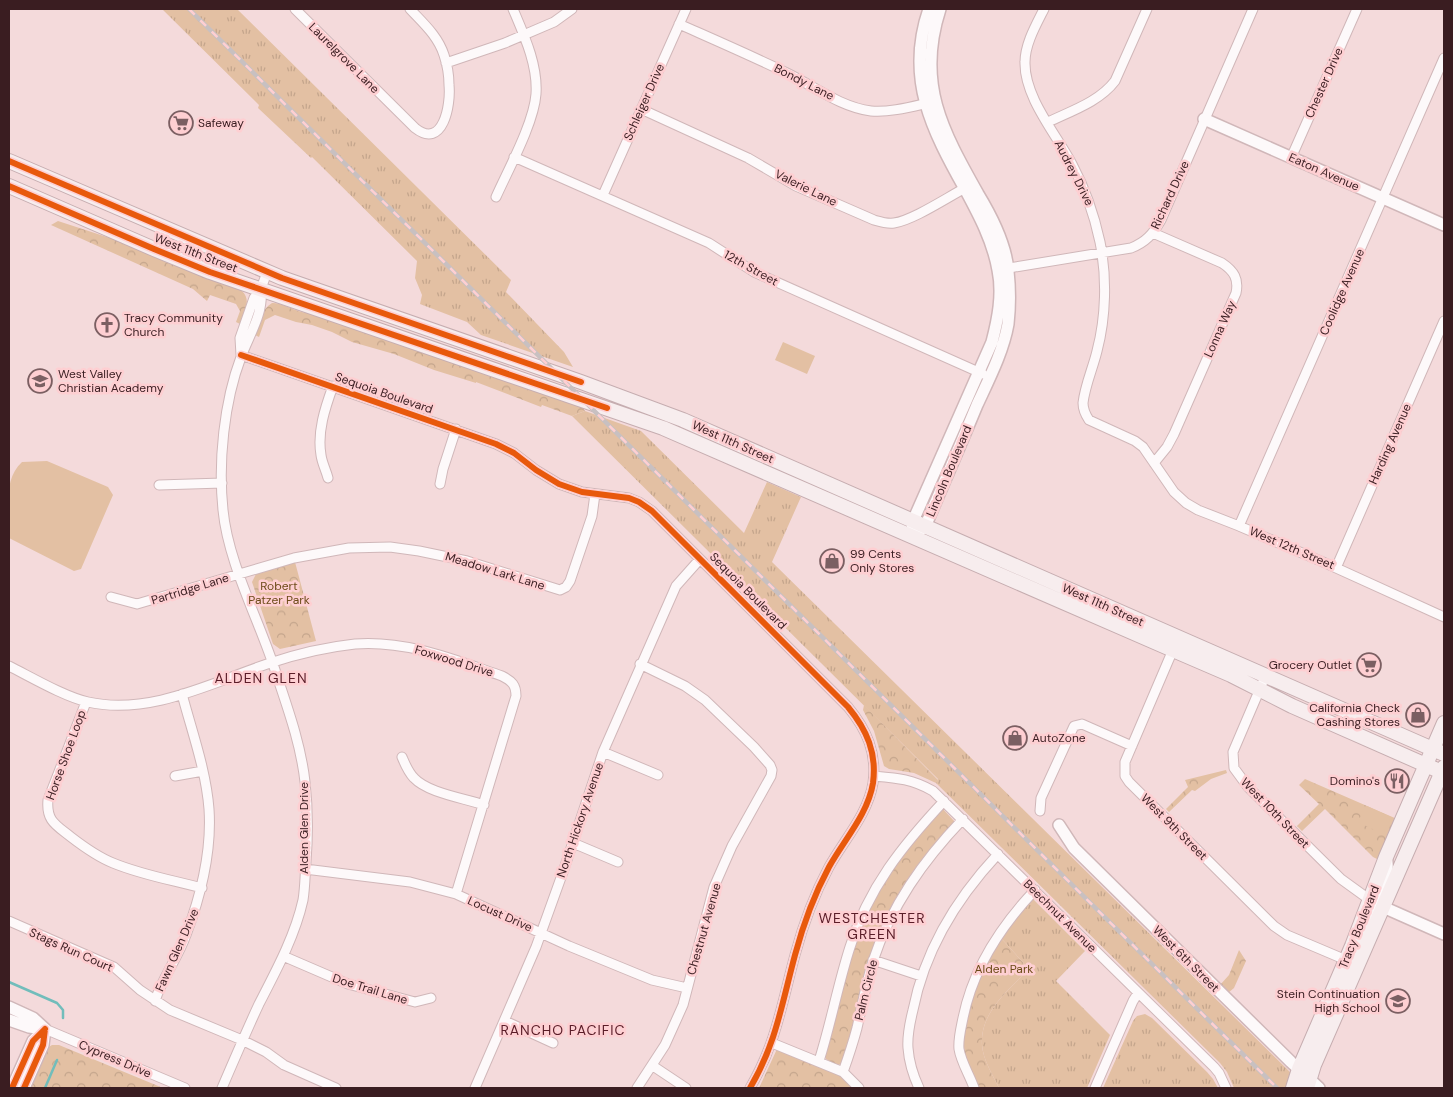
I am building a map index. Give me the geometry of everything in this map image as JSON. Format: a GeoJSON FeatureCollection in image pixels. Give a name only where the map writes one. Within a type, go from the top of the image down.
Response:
{"type":"FeatureCollection","features":[{"type":"Feature","properties":{"kind":"main road","name":"West 11th Street"},"geometry":{"type":"LineString","coordinates":[[9,161],[267,272],[648,406],[919,524],[1263,683],[1439,751]]}},
{"type":"Feature","properties":{"kind":"main road","name":"West 11th Street"},"geometry":{"type":"LineString","coordinates":[[9,186],[181,260],[641,420],[690,439],[911,536],[1176,644]]}},
{"type":"Feature","properties":{"kind":"main road","name":"West 11th Street"},"geometry":{"type":"LineString","coordinates":[[1263,683],[1292,706],[1426,765],[1444,771]]}},
{"type":"Feature","properties":{"kind":"main road","name":"Tracy Boulevard"},"geometry":{"type":"LineString","coordinates":[[1308,1081],[1346,960],[1386,857],[1426,765],[1439,751],[1444,723]]}},
{"type":"Feature","properties":{"kind":"main road","name":"Tracy Boulevard"},"geometry":{"type":"LineString","coordinates":[[1293,1088],[1308,1081],[1444,771]]}},
{"type":"Feature","properties":{"kind":"street","name":"Laurelgrove Lane"},"geometry":{"type":"LineString","coordinates":[[295,9],[421,133],[432,134],[438,132],[443,124],[449,100],[446,63]]}},
{"type":"Feature","properties":{"kind":"street"},"geometry":{"type":"LineString","coordinates":[[410,9],[436,38],[446,63],[484,51],[524,35],[554,22],[572,9]]}},
{"type":"Feature","properties":{"kind":"street"},"geometry":{"type":"LineString","coordinates":[[496,197],[533,112],[536,93],[535,72],[514,9]]}},
{"type":"Feature","properties":{"kind":"street","name":"Schleiger Drive"},"geometry":{"type":"LineString","coordinates":[[603,195],[686,9]]}},
{"type":"Feature","properties":{"kind":"street","name":"Lincoln Boulevard"},"geometry":{"type":"LineString","coordinates":[[911,536],[919,524],[984,374],[997,324],[1003,269],[969,186],[941,146],[930,103],[921,83],[920,54],[929,9]]}},
{"type":"Feature","properties":{"kind":"street","name":"Lincoln Boulevard"},"geometry":{"type":"LineString","coordinates":[[930,103],[931,43],[940,9]]}},
{"type":"Feature","properties":{"kind":"street","name":"Audrey Drive"},"geometry":{"type":"LineString","coordinates":[[1044,9],[1026,51],[1026,78],[1033,98],[1072,165],[1089,200],[1102,253],[1104,298],[1102,326],[1090,374]]}},
{"type":"Feature","properties":{"kind":"street"},"geometry":{"type":"LineString","coordinates":[[1048,122],[1094,100],[1110,88],[1115,81],[1147,9]]}},
{"type":"Feature","properties":{"kind":"street","name":"Richard Drive"},"geometry":{"type":"LineString","coordinates":[[1003,269],[1131,248],[1143,243],[1153,234],[1162,220],[1253,9]]}},
{"type":"Feature","properties":{"kind":"street","name":"Chester Drive"},"geometry":{"type":"LineString","coordinates":[[1291,158],[1357,9]]}},
{"type":"Feature","properties":{"kind":"street","name":"Bondy Lane"},"geometry":{"type":"LineString","coordinates":[[679,24],[788,74],[828,96],[854,106],[871,111],[883,111],[930,103]]}},
{"type":"Feature","properties":{"kind":"street","name":"Coolidge Avenue"},"geometry":{"type":"LineString","coordinates":[[1239,526],[1444,58]]}},
{"type":"Feature","properties":{"kind":"street","name":"Valerie Lane"},"geometry":{"type":"LineString","coordinates":[[640,110],[748,158],[796,186],[884,223],[894,223],[907,219],[969,186]]}},
{"type":"Feature","properties":{"kind":"street","name":"Eaton Avenue"},"geometry":{"type":"LineString","coordinates":[[1204,119],[1444,225]]}},
{"type":"Feature","properties":{"kind":"street","name":"12th Street"},"geometry":{"type":"LineString","coordinates":[[514,157],[708,242],[754,272],[984,374]]}},
{"type":"Feature","properties":{"kind":"street","name":"Lonna Way"},"geometry":{"type":"LineString","coordinates":[[1153,234],[1222,263],[1231,270],[1238,285],[1174,434],[1167,448],[1154,463]]}},
{"type":"Feature","properties":{"kind":"street","name":"Alden Glen Drive"},"geometry":{"type":"LineString","coordinates":[[222,1088],[242,1040],[283,956],[303,898],[307,851],[305,782],[293,727],[273,662],[240,575],[229,540],[223,511],[224,433],[230,394],[241,355],[240,338],[254,298],[261,289],[267,272]]}},
{"type":"Feature","properties":{"kind":"street","name":"Harding Avenue"},"geometry":{"type":"LineString","coordinates":[[1336,568],[1444,321]]}},
{"type":"Feature","properties":{"kind":"street","name":"Sequoia Boulevard"},"geometry":{"type":"LineString","coordinates":[[241,355],[456,429],[505,449],[559,484],[582,492],[628,498],[639,502],[652,511],[861,722],[870,742],[874,776],[866,805],[829,868],[810,910],[798,942],[780,1019],[772,1043],[750,1088]]}},
{"type":"Feature","properties":{"kind":"street","name":"West 12th Street"},"geometry":{"type":"LineString","coordinates":[[1090,374],[1083,402],[1085,414],[1089,420],[1135,441],[1154,463],[1174,492],[1186,503],[1198,510],[1336,568],[1444,617]]}},
{"type":"Feature","properties":{"kind":"street"},"geometry":{"type":"LineString","coordinates":[[328,478],[321,455],[320,437],[322,419],[332,386]]}},
{"type":"Feature","properties":{"kind":"street"},"geometry":{"type":"LineString","coordinates":[[440,484],[456,429]]}},
{"type":"Feature","properties":{"kind":"street"},"geometry":{"type":"LineString","coordinates":[[159,485],[222,483]]}},
{"type":"Feature","properties":{"kind":"street","name":"Meadow Lark Lane"},"geometry":{"type":"LineString","coordinates":[[240,575],[294,558],[324,552],[349,548],[390,547],[467,561],[560,590],[566,587],[570,581],[592,516],[595,494]]}},
{"type":"Feature","properties":{"kind":"street","name":"North Hickory Avenue"},"geometry":{"type":"LineString","coordinates":[[475,1088],[541,933],[603,752],[640,664],[676,586],[700,559]]}},
{"type":"Feature","properties":{"kind":"street","name":"Partridge Lane"},"geometry":{"type":"LineString","coordinates":[[111,597],[137,604],[226,577],[240,575]]}},
{"type":"Feature","properties":{"kind":"street","name":"Foxwood Drive"},"geometry":{"type":"LineString","coordinates":[[9,666],[54,689],[86,702],[133,705],[154,702],[182,694],[273,662],[318,650],[354,644],[377,643],[402,646],[441,655],[512,681],[516,688],[516,696],[456,894]]}},
{"type":"Feature","properties":{"kind":"street","name":"West 9th Street"},"geometry":{"type":"LineString","coordinates":[[1176,644],[1132,746],[1124,768],[1125,776],[1274,926],[1287,935],[1346,960]]}},
{"type":"Feature","properties":{"kind":"street","name":"Chestnut Avenue"},"geometry":{"type":"LineString","coordinates":[[637,1088],[665,1045],[679,1013],[714,887],[732,846],[768,781],[772,770],[770,765],[754,747],[705,700],[685,686],[640,664]]}},
{"type":"Feature","properties":{"kind":"street","name":"West 10th Street"},"geometry":{"type":"LineString","coordinates":[[1263,683],[1233,752],[1234,768],[1248,787],[1341,879],[1370,900]]}},
{"type":"Feature","properties":{"kind":"street","name":"Fawn Glen Drive"},"geometry":{"type":"LineString","coordinates":[[155,1001],[159,988],[173,965],[185,938],[202,888],[207,853],[209,810],[203,771],[182,694]]}},
{"type":"Feature","properties":{"kind":"street","name":"Horse Shoe Loop"},"geometry":{"type":"LineString","coordinates":[[86,702],[48,800],[47,811],[51,820],[84,847],[112,863],[144,874],[202,888]]}},
{"type":"Feature","properties":{"kind":"street"},"geometry":{"type":"LineString","coordinates":[[1040,811],[1041,798],[1074,726],[1082,724],[1132,746]]}},
{"type":"Feature","properties":{"kind":"street"},"geometry":{"type":"LineString","coordinates":[[603,752],[658,775]]}},
{"type":"Feature","properties":{"kind":"street"},"geometry":{"type":"LineString","coordinates":[[402,757],[407,770],[427,788],[484,805]]}},
{"type":"Feature","properties":{"kind":"street"},"geometry":{"type":"LineString","coordinates":[[175,776],[203,771]]}},
{"type":"Feature","properties":{"kind":"street","name":"Beechnut Avenue"},"geometry":{"type":"LineString","coordinates":[[874,776],[903,778],[920,783],[933,791],[1214,1067],[1226,1088]]}},
{"type":"Feature","properties":{"kind":"street"},"geometry":{"type":"LineString","coordinates":[[819,1061],[830,1026],[850,945],[873,892],[900,851],[944,801]]}},
{"type":"Feature","properties":{"kind":"street","name":"Palm Circle"},"geometry":{"type":"LineString","coordinates":[[843,1072],[857,1029],[873,960],[890,919],[915,875],[940,842],[963,820]]}},
{"type":"Feature","properties":{"kind":"street","name":"West 6th Street"},"geometry":{"type":"LineString","coordinates":[[1059,825],[1074,848],[1308,1081]]}},
{"type":"Feature","properties":{"kind":"street"},"geometry":{"type":"LineString","coordinates":[[573,843],[618,862]]}},
{"type":"Feature","properties":{"kind":"street"},"geometry":{"type":"LineString","coordinates":[[919,1088],[913,1074],[908,1049],[908,1033],[921,976],[934,944],[954,908],[998,854]]}},
{"type":"Feature","properties":{"kind":"street"},"geometry":{"type":"LineString","coordinates":[[1386,857],[1388,872],[1380,899],[1383,907],[1444,934]]}},
{"type":"Feature","properties":{"kind":"street","name":"Locust Drive"},"geometry":{"type":"LineString","coordinates":[[305,869],[410,882],[456,894],[541,933],[652,980],[687,988]]}},
{"type":"Feature","properties":{"kind":"street"},"geometry":{"type":"LineString","coordinates":[[974,1088],[959,1048],[960,1036],[975,976],[990,946],[1011,916],[1035,890]]}},
{"type":"Feature","properties":{"kind":"street"},"geometry":{"type":"LineString","coordinates":[[1366,946],[1364,936],[1373,909],[1370,900]]}},
{"type":"Feature","properties":{"kind":"street","name":"Stags Run Court"},"geometry":{"type":"LineString","coordinates":[[9,921],[114,968],[155,1001],[170,1010],[242,1040],[266,1052],[284,1066],[336,1088]]}},
{"type":"Feature","properties":{"kind":"street","name":"Doe Trail Lane"},"geometry":{"type":"LineString","coordinates":[[283,956],[348,984],[414,1002],[431,998]]}},
{"type":"Feature","properties":{"kind":"street"},"geometry":{"type":"LineString","coordinates":[[873,960],[921,976]]}},
{"type":"Feature","properties":{"kind":"street"},"geometry":{"type":"LineString","coordinates":[[1338,1010],[1338,994],[1349,967],[1346,960]]}},
{"type":"Feature","properties":{"kind":"street"},"geometry":{"type":"LineString","coordinates":[[1095,1088],[1138,993]]}},
{"type":"Feature","properties":{"kind":"street","name":"Cypress Drive"},"geometry":{"type":"LineString","coordinates":[[9,1007],[33,1018],[45,1029]]}},
{"type":"Feature","properties":{"kind":"street","name":"Cypress Drive"},"geometry":{"type":"LineString","coordinates":[[9,1020],[29,1027],[45,1029],[185,1088]]}},
{"type":"Feature","properties":{"kind":"street"},"geometry":{"type":"LineString","coordinates":[[504,1022],[553,1042]]}},
{"type":"Feature","properties":{"kind":"street"},"geometry":{"type":"LineString","coordinates":[[12,1088],[33,1041],[45,1029]]}},
{"type":"Feature","properties":{"kind":"street"},"geometry":{"type":"LineString","coordinates":[[24,1088],[43,1045],[45,1029]]}},
{"type":"Feature","properties":{"kind":"street"},"geometry":{"type":"LineString","coordinates":[[772,1043],[843,1072],[859,1088]]}},
{"type":"Feature","properties":{"kind":"street"},"geometry":{"type":"LineString","coordinates":[[653,1066],[686,1088]]}},
{"type":"Feature","properties":{"kind":"green space"},"geometry":{"type":"Polygon","coordinates":[[[162,9],[237,9],[511,280],[506,292],[564,352],[573,367],[481,335],[467,322],[420,304],[422,295],[415,278],[417,261],[312,157],[258,108],[259,105],[162,9]]]}},
{"type":"Feature","properties":{"kind":"green space"},"geometry":{"type":"Polygon","coordinates":[[[58,221],[113,239],[168,263],[242,291],[247,302],[240,324],[236,322],[240,311],[236,304],[210,295],[207,301],[193,289],[51,225],[58,221]]]}},
{"type":"Feature","properties":{"kind":"green space"},"geometry":{"type":"Polygon","coordinates":[[[272,303],[307,313],[582,407],[585,411],[572,416],[542,405],[541,407],[476,382],[352,342],[312,325],[275,315],[265,320],[259,337],[255,335],[261,317],[265,309],[272,303]]]}},
{"type":"Feature","properties":{"kind":"green space"},"geometry":{"type":"Polygon","coordinates":[[[783,342],[815,356],[807,374],[775,360],[783,342]]]}},
{"type":"Feature","properties":{"kind":"green space"},"geometry":{"type":"Polygon","coordinates":[[[585,411],[641,431],[744,533],[767,482],[801,497],[772,562],[1291,1073],[1288,1088],[1234,1088],[1227,1072],[1220,1063],[936,783],[938,779],[572,416],[585,411]]]}},
{"type":"Feature","properties":{"kind":"green space"},"geometry":{"type":"Polygon","coordinates":[[[47,461],[108,487],[113,495],[81,569],[74,571],[9,538],[9,488],[16,469],[22,462],[47,461]]]}},
{"type":"Feature","properties":{"kind":"green space","name":"Robert Patzer Park"},"geometry":{"type":"Polygon","coordinates":[[[295,562],[316,641],[280,649],[273,644],[252,582],[256,574],[295,562]]]}},
{"type":"Feature","properties":{"kind":"green space"},"geometry":{"type":"Polygon","coordinates":[[[864,705],[938,780],[936,783],[914,773],[889,769],[884,766],[874,731],[863,710],[864,705]]]}},
{"type":"Feature","properties":{"kind":"green space"},"geometry":{"type":"Polygon","coordinates":[[[1226,770],[1227,773],[1211,779],[1195,791],[1192,790],[1169,812],[1166,809],[1188,787],[1185,780],[1226,770]]]}},
{"type":"Feature","properties":{"kind":"green space"},"geometry":{"type":"Polygon","coordinates":[[[1305,779],[1397,819],[1379,860],[1373,857],[1325,809],[1302,831],[1297,826],[1319,804],[1299,785],[1305,779]]]}},
{"type":"Feature","properties":{"kind":"green space"},"geometry":{"type":"Polygon","coordinates":[[[1367,806],[1391,817],[1383,834],[1358,822],[1367,806]]]}},
{"type":"Feature","properties":{"kind":"green space"},"geometry":{"type":"Polygon","coordinates":[[[942,808],[955,822],[918,864],[889,911],[872,951],[842,1064],[837,1065],[826,1059],[825,1056],[849,960],[859,932],[878,891],[893,866],[942,808]]]}},
{"type":"Feature","properties":{"kind":"green space"},"geometry":{"type":"Polygon","coordinates":[[[1032,898],[1085,951],[1056,981],[1110,1035],[1087,1088],[999,1088],[984,1056],[982,1045],[983,1033],[990,1012],[1004,994],[1029,969],[1000,937],[1032,898]]]}},
{"type":"Feature","properties":{"kind":"green space","name":"Alden Park"},"geometry":{"type":"Polygon","coordinates":[[[1000,937],[1029,969],[1004,994],[990,1012],[983,1033],[982,1045],[984,1056],[999,1088],[978,1088],[965,1056],[963,1038],[969,1007],[978,978],[1000,937]]]}},
{"type":"Feature","properties":{"kind":"green space"},"geometry":{"type":"Polygon","coordinates":[[[1239,950],[1246,961],[1234,988],[1228,993],[1220,985],[1229,975],[1239,950]]]}},
{"type":"Feature","properties":{"kind":"green space"},"geometry":{"type":"Polygon","coordinates":[[[1145,1014],[1152,1018],[1207,1072],[1218,1088],[1103,1088],[1133,1021],[1137,1016],[1145,1014]]]}},
{"type":"Feature","properties":{"kind":"green space"},"geometry":{"type":"Polygon","coordinates":[[[52,1045],[59,1045],[163,1088],[29,1088],[47,1048],[52,1045]]]}},
{"type":"Feature","properties":{"kind":"green space"},"geometry":{"type":"Polygon","coordinates":[[[777,1049],[839,1075],[854,1088],[759,1088],[777,1049]]]}},
{"type":"Feature","properties":{"kind":"waterway"},"geometry":{"type":"LineString","coordinates":[[9,982],[57,1003],[63,1010],[63,1018]]}},
{"type":"Feature","properties":{"kind":"waterway"},"geometry":{"type":"LineString","coordinates":[[45,1088],[57,1060]]}},
{"type":"Feature","properties":{"kind":"railway"},"geometry":{"type":"LineString","coordinates":[[189,9],[1277,1088]]}},
{"type":"Feature","properties":{"kind":"cycle path"},"geometry":{"type":"LineString","coordinates":[[9,161],[282,278],[581,382]]}},
{"type":"Feature","properties":{"kind":"cycle path"},"geometry":{"type":"LineString","coordinates":[[9,186],[210,272],[607,408]]}},
{"type":"Feature","properties":{"kind":"cycle path"},"geometry":{"type":"LineString","coordinates":[[241,355],[496,444],[514,453],[536,470],[559,484],[582,492],[629,498],[639,502],[652,511],[855,716],[865,733],[872,752],[874,772],[870,794],[861,816],[829,867],[805,921],[772,1039],[759,1072],[750,1088]]}},
{"type":"Feature","properties":{"kind":"cycle path"},"geometry":{"type":"LineString","coordinates":[[12,1088],[33,1041],[45,1029]]}},
{"type":"Feature","properties":{"kind":"cycle path"},"geometry":{"type":"LineString","coordinates":[[24,1088],[43,1045],[45,1029]]}},
{"type":"Feature","properties":{"kind":"place","name":"Safeway"},"geometry":{"type":"Point","coordinates":[181,123]}},
{"type":"Feature","properties":{"kind":"place","name":"Tracy Community Church"},"geometry":{"type":"Point","coordinates":[107,325]}},
{"type":"Feature","properties":{"kind":"place","name":"West Valley Christian Academy"},"geometry":{"type":"Point","coordinates":[40,381]}},
{"type":"Feature","properties":{"kind":"place","name":"99 Cents Only Stores"},"geometry":{"type":"Point","coordinates":[832,561]}},
{"type":"Feature","properties":{"kind":"place","name":"Grocery Outlet"},"geometry":{"type":"Point","coordinates":[1369,665]}},
{"type":"Feature","properties":{"kind":"place","name":"California Check Cashing Stores"},"geometry":{"type":"Point","coordinates":[1418,715]}},
{"type":"Feature","properties":{"kind":"place","name":"AutoZone"},"geometry":{"type":"Point","coordinates":[1015,738]}},
{"type":"Feature","properties":{"kind":"place","name":"Domino's"},"geometry":{"type":"Point","coordinates":[1397,781]}},
{"type":"Feature","properties":{"kind":"place","name":"Stein Continuation High School"},"geometry":{"type":"Point","coordinates":[1398,1001]}},
{"type":"Feature","properties":{"kind":"district","name":"ALDEN GLEN"},"geometry":{"type":"Point","coordinates":[261,678]}},
{"type":"Feature","properties":{"kind":"district","name":"WESTCHESTER GREEN"},"geometry":{"type":"Point","coordinates":[872,926]}},
{"type":"Feature","properties":{"kind":"district","name":"RANCHO PACIFIC"},"geometry":{"type":"Point","coordinates":[563,1030]}}]}
